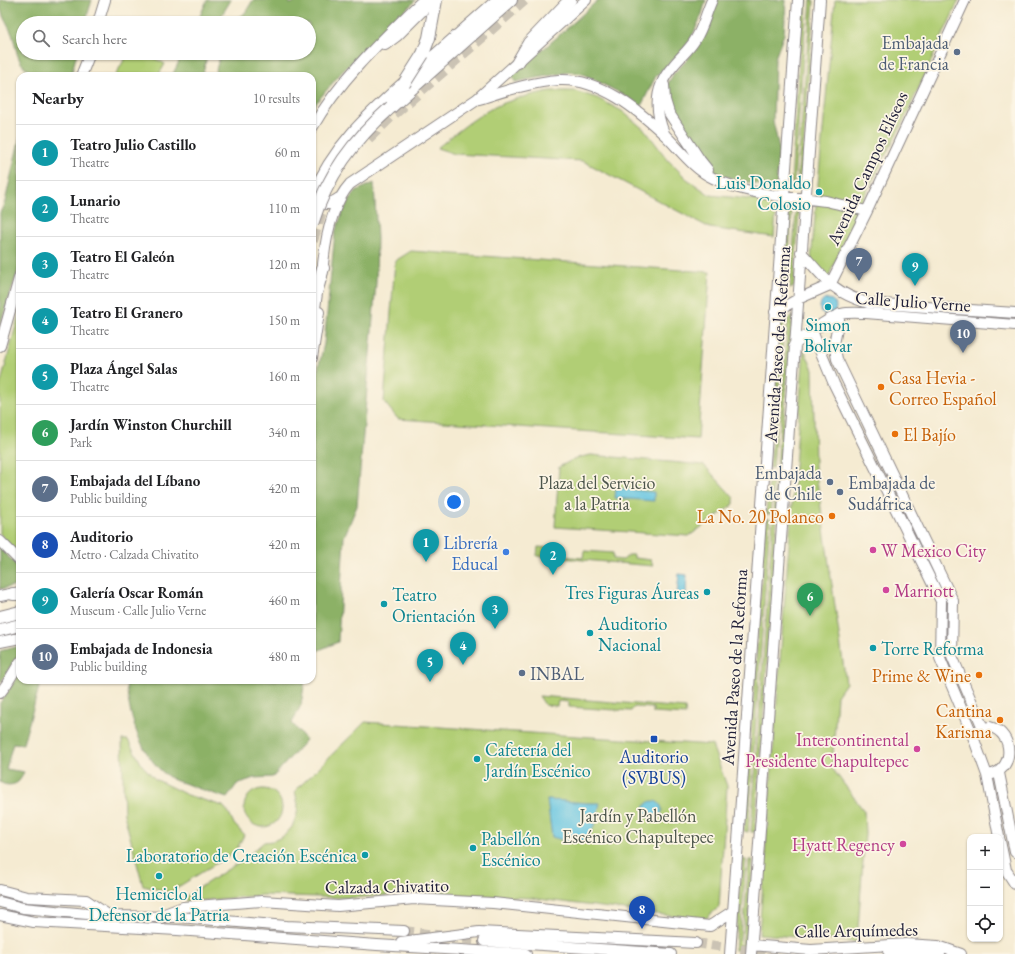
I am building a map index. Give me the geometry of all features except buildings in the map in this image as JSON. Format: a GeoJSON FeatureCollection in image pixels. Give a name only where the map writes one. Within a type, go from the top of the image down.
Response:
{"type":"FeatureCollection","features":[{"type":"Feature","properties":{"kind":"highway"},"geometry":{"type":"LineString","coordinates":[[316,190],[325,171],[337,152],[366,118],[498,0]]}},
{"type":"Feature","properties":{"kind":"highway"},"geometry":{"type":"LineString","coordinates":[[316,212],[332,177],[346,154],[362,134],[511,0]]}},
{"type":"Feature","properties":{"kind":"highway"},"geometry":{"type":"LineString","coordinates":[[518,62],[529,43],[570,0]]}},
{"type":"Feature","properties":{"kind":"highway"},"geometry":{"type":"LineString","coordinates":[[404,84],[423,54],[426,46],[431,30],[434,3]]}},
{"type":"Feature","properties":{"kind":"highway"},"geometry":{"type":"LineString","coordinates":[[316,297],[318,282],[323,268]]}},
{"type":"Feature","properties":{"kind":"highway"},"geometry":{"type":"LineString","coordinates":[[0,612],[16,609]]}},
{"type":"Feature","properties":{"kind":"highway"},"geometry":{"type":"LineString","coordinates":[[0,617],[16,613]]}},
{"type":"Feature","properties":{"kind":"highway"},"geometry":{"type":"LineString","coordinates":[[0,626],[16,623]]}},
{"type":"Feature","properties":{"kind":"highway"},"geometry":{"type":"LineString","coordinates":[[0,630],[16,626]]}},
{"type":"Feature","properties":{"kind":"main road"},"geometry":{"type":"LineString","coordinates":[[100,16],[105,0]]}},
{"type":"Feature","properties":{"kind":"main road"},"geometry":{"type":"LineString","coordinates":[[316,121],[333,96],[366,57],[423,0]]}},
{"type":"Feature","properties":{"kind":"main road"},"geometry":{"type":"LineString","coordinates":[[316,204],[330,204],[339,198],[356,179],[436,128],[477,99],[586,0]]}},
{"type":"Feature","properties":{"kind":"main road"},"geometry":{"type":"LineString","coordinates":[[666,136],[658,120],[657,104],[659,90],[666,75],[695,41],[712,0]]}},
{"type":"Feature","properties":{"kind":"main road","name":"Avenida Paseo de la Reforma"},"geometry":{"type":"LineString","coordinates":[[730,954],[798,0]]}},
{"type":"Feature","properties":{"kind":"main road","name":"Avenida Paseo de la Reforma"},"geometry":{"type":"LineString","coordinates":[[751,950],[820,0]]}},
{"type":"Feature","properties":{"kind":"main road","name":"Avenida Campos Elíseos"},"geometry":{"type":"LineString","coordinates":[[830,285],[867,212],[965,0]]}},
{"type":"Feature","properties":{"kind":"main road"},"geometry":{"type":"LineString","coordinates":[[366,57],[391,41],[434,3]]}},
{"type":"Feature","properties":{"kind":"main road"},"geometry":{"type":"LineString","coordinates":[[83,72],[87,60]]}},
{"type":"Feature","properties":{"kind":"main road"},"geometry":{"type":"LineString","coordinates":[[666,75],[664,92],[665,104],[668,113],[700,160],[720,181]]}},
{"type":"Feature","properties":{"kind":"main road"},"geometry":{"type":"LineString","coordinates":[[477,99],[537,83],[560,80],[593,85],[621,100],[666,136],[700,170],[720,181],[740,189],[784,197],[827,202],[867,212]]}},
{"type":"Feature","properties":{"kind":"main road"},"geometry":{"type":"LineString","coordinates":[[316,338],[326,244],[339,198]]}},
{"type":"Feature","properties":{"kind":"main road","name":"Calle Julio Verne"},"geometry":{"type":"LineString","coordinates":[[801,252],[830,285],[852,298],[868,303],[1015,312]]}},
{"type":"Feature","properties":{"kind":"main road","name":"Calle Julio Verne"},"geometry":{"type":"LineString","coordinates":[[775,312],[798,299],[830,285]]}},
{"type":"Feature","properties":{"kind":"main road"},"geometry":{"type":"LineString","coordinates":[[0,346],[16,288]]}},
{"type":"Feature","properties":{"kind":"main road","name":"Calle Julio Verne"},"geometry":{"type":"LineString","coordinates":[[794,345],[812,331],[840,314],[847,313],[866,313],[1015,326]]}},
{"type":"Feature","properties":{"kind":"main road"},"geometry":{"type":"LineString","coordinates":[[840,314],[834,344],[837,359],[953,601],[952,656],[984,728]]}},
{"type":"Feature","properties":{"kind":"main road"},"geometry":{"type":"LineString","coordinates":[[812,331],[834,384],[941,601],[940,658],[972,734],[987,775],[998,834]]}},
{"type":"Feature","properties":{"kind":"main road"},"geometry":{"type":"LineString","coordinates":[[0,541],[16,557]]}},
{"type":"Feature","properties":{"kind":"main road"},"geometry":{"type":"LineString","coordinates":[[0,596],[16,594]]}},
{"type":"Feature","properties":{"kind":"main road"},"geometry":{"type":"LineString","coordinates":[[0,642],[16,639]]}},
{"type":"Feature","properties":{"kind":"main road"},"geometry":{"type":"LineString","coordinates":[[0,693],[16,669]]}},
{"type":"Feature","properties":{"kind":"main road"},"geometry":{"type":"LineString","coordinates":[[972,734],[984,728],[990,727],[1000,730],[1008,737],[1010,742],[1012,753],[1011,759],[1006,767],[999,773],[987,775]]}},
{"type":"Feature","properties":{"kind":"main road"},"geometry":{"type":"LineString","coordinates":[[999,773],[1015,852]]}},
{"type":"Feature","properties":{"kind":"main road"},"geometry":{"type":"LineString","coordinates":[[1003,856],[1006,870],[1015,884]]}},
{"type":"Feature","properties":{"kind":"main road"},"geometry":{"type":"LineString","coordinates":[[0,890],[27,897],[86,900],[110,916]]}},
{"type":"Feature","properties":{"kind":"main road","name":"Calzada Chivatito"},"geometry":{"type":"LineString","coordinates":[[0,902],[23,908],[110,916],[159,916],[183,907],[254,902],[338,906],[414,898],[493,903],[710,926],[733,911]]}},
{"type":"Feature","properties":{"kind":"main road"},"geometry":{"type":"LineString","coordinates":[[0,915],[34,922],[177,930],[377,945],[526,954]]}},
{"type":"Feature","properties":{"kind":"main road"},"geometry":{"type":"LineString","coordinates":[[159,916],[179,916],[286,926],[404,931]]}},
{"type":"Feature","properties":{"kind":"main road"},"geometry":{"type":"LineString","coordinates":[[0,918],[16,919]]}},
{"type":"Feature","properties":{"kind":"main road"},"geometry":{"type":"LineString","coordinates":[[377,945],[479,932],[696,943]]}},
{"type":"Feature","properties":{"kind":"main road"},"geometry":{"type":"LineString","coordinates":[[484,941],[670,954]]}},
{"type":"Feature","properties":{"kind":"main road","name":"Calle Arquímedes"},"geometry":{"type":"LineString","coordinates":[[751,950],[811,950],[906,944],[938,946],[960,954]]}},
{"type":"Feature","properties":{"kind":"main road","name":"Calle Arquímedes"},"geometry":{"type":"LineString","coordinates":[[858,954],[889,951],[940,954]]}},
{"type":"Feature","properties":{"kind":"green space"},"geometry":{"type":"Polygon","coordinates":[[[0,0],[92,0],[87,16],[16,16],[16,48],[12,34],[2,14],[0,0]]]}},
{"type":"Feature","properties":{"kind":"green space"},"geometry":{"type":"Polygon","coordinates":[[[207,0],[231,0],[221,16],[200,16],[207,0]]]}},
{"type":"Feature","properties":{"kind":"green space"},"geometry":{"type":"Polygon","coordinates":[[[253,0],[289,0],[290,4],[298,0],[416,0],[340,74],[316,103],[316,72],[215,72],[219,60],[316,60],[316,16],[240,16],[245,13],[253,0]]]}},
{"type":"Feature","properties":{"kind":"green space"},"geometry":{"type":"Polygon","coordinates":[[[598,0],[706,0],[702,14],[692,37],[681,53],[656,76],[640,108],[622,94],[583,74],[570,72],[515,82],[512,76],[598,0]]]}},
{"type":"Feature","properties":{"kind":"green space"},"geometry":{"type":"Polygon","coordinates":[[[715,0],[786,0],[784,34],[775,58],[773,121],[779,148],[776,188],[737,180],[714,172],[691,150],[667,103],[667,85],[674,73],[688,59],[699,43],[708,23],[715,0]]]}},
{"type":"Feature","properties":{"kind":"green space"},"geometry":{"type":"Polygon","coordinates":[[[803,0],[807,0],[794,183],[791,183],[803,0]]]}},
{"type":"Feature","properties":{"kind":"green space"},"geometry":{"type":"Polygon","coordinates":[[[811,0],[814,0],[801,184],[797,183],[811,0]]]}},
{"type":"Feature","properties":{"kind":"green space"},"geometry":{"type":"Polygon","coordinates":[[[835,0],[959,0],[905,118],[860,204],[828,278],[811,260],[835,0]]]}},
{"type":"Feature","properties":{"kind":"green space"},"geometry":{"type":"Polygon","coordinates":[[[75,60],[72,72],[33,72],[24,67],[20,61],[75,60]]]}},
{"type":"Feature","properties":{"kind":"green space"},"geometry":{"type":"Polygon","coordinates":[[[124,60],[158,60],[165,64],[160,72],[117,72],[124,60]]]}},
{"type":"Feature","properties":{"kind":"green space"},"geometry":{"type":"Polygon","coordinates":[[[180,60],[206,60],[203,72],[174,72],[180,60]]]}},
{"type":"Feature","properties":{"kind":"green space"},"geometry":{"type":"Polygon","coordinates":[[[549,91],[575,91],[597,98],[622,111],[646,131],[667,159],[687,179],[710,195],[777,202],[774,237],[710,228],[583,161],[455,154],[437,148],[470,122],[490,109],[514,100],[549,91]]]}},
{"type":"Feature","properties":{"kind":"green space"},"geometry":{"type":"Polygon","coordinates":[[[16,154],[16,277],[0,325],[0,213],[5,202],[16,154]]]}},
{"type":"Feature","properties":{"kind":"green space"},"geometry":{"type":"Polygon","coordinates":[[[374,183],[377,238],[376,283],[357,506],[344,537],[338,642],[316,651],[316,377],[324,344],[335,232],[344,209],[356,191],[374,183]]]}},
{"type":"Feature","properties":{"kind":"green space"},"geometry":{"type":"Polygon","coordinates":[[[789,212],[792,212],[786,291],[783,293],[789,212]]]}},
{"type":"Feature","properties":{"kind":"green space"},"geometry":{"type":"Polygon","coordinates":[[[796,212],[799,212],[794,287],[790,289],[796,212]]]}},
{"type":"Feature","properties":{"kind":"green space"},"geometry":{"type":"Polygon","coordinates":[[[411,251],[710,272],[698,439],[398,419],[384,402],[395,261],[411,251]]]}},
{"type":"Feature","properties":{"kind":"green space"},"geometry":{"type":"Polygon","coordinates":[[[792,316],[780,469],[777,468],[788,319],[792,316]]]}},
{"type":"Feature","properties":{"kind":"green space"},"geometry":{"type":"Polygon","coordinates":[[[784,321],[773,468],[770,468],[780,324],[784,321]]]}},
{"type":"Feature","properties":{"kind":"green space"},"geometry":{"type":"Polygon","coordinates":[[[16,325],[16,551],[0,534],[0,386],[16,325]]]}},
{"type":"Feature","properties":{"kind":"green space"},"geometry":{"type":"Polygon","coordinates":[[[804,349],[813,370],[815,466],[846,683],[837,696],[832,768],[864,811],[865,834],[857,942],[759,934],[804,349]]]}},
{"type":"Feature","properties":{"kind":"green space","name":"Plaza del Servicio a la Patria"},"geometry":{"type":"Polygon","coordinates":[[[591,455],[704,465],[734,498],[734,504],[689,536],[555,527],[559,467],[576,458],[591,455]]]}},
{"type":"Feature","properties":{"kind":"green space"},"geometry":{"type":"Polygon","coordinates":[[[769,478],[773,478],[770,514],[766,514],[769,478]]]}},
{"type":"Feature","properties":{"kind":"green space"},"geometry":{"type":"Polygon","coordinates":[[[776,479],[780,479],[777,514],[773,514],[776,479]]]}},
{"type":"Feature","properties":{"kind":"green space"},"geometry":{"type":"Polygon","coordinates":[[[766,519],[770,519],[748,832],[744,831],[766,519]]]}},
{"type":"Feature","properties":{"kind":"green space"},"geometry":{"type":"Polygon","coordinates":[[[773,520],[777,520],[755,832],[751,832],[773,520]]]}},
{"type":"Feature","properties":{"kind":"green space"},"geometry":{"type":"Polygon","coordinates":[[[0,547],[7,556],[16,563],[16,586],[0,589],[0,547]]]}},
{"type":"Feature","properties":{"kind":"green space"},"geometry":{"type":"Polygon","coordinates":[[[538,547],[561,549],[561,556],[583,558],[584,551],[613,553],[613,559],[623,560],[629,555],[634,555],[634,558],[651,560],[653,566],[537,556],[538,547]]]}},
{"type":"Feature","properties":{"kind":"green space"},"geometry":{"type":"Polygon","coordinates":[[[16,647],[16,658],[0,684],[0,651],[16,647]]]}},
{"type":"Feature","properties":{"kind":"green space"},"geometry":{"type":"Polygon","coordinates":[[[16,679],[16,684],[40,684],[23,744],[13,743],[6,769],[24,772],[20,780],[12,785],[7,785],[0,782],[0,703],[16,679]]]}},
{"type":"Feature","properties":{"kind":"green space"},"geometry":{"type":"Polygon","coordinates":[[[126,684],[304,684],[301,705],[292,723],[306,740],[273,777],[254,778],[237,784],[227,798],[176,781],[159,768],[150,758],[137,734],[129,707],[126,684]]]}},
{"type":"Feature","properties":{"kind":"green space"},"geometry":{"type":"Polygon","coordinates":[[[539,696],[685,708],[686,715],[653,713],[653,708],[634,707],[631,711],[569,707],[569,702],[558,701],[557,706],[545,705],[539,696]]]}},
{"type":"Feature","properties":{"kind":"green space","name":"Jardín y Pabellón Escénico Chapultepec"},"geometry":{"type":"Polygon","coordinates":[[[365,722],[712,745],[727,786],[719,907],[704,920],[531,898],[420,893],[348,898],[263,895],[187,902],[185,897],[244,859],[264,842],[273,841],[284,836],[292,827],[297,814],[298,805],[295,791],[365,722]]]}},
{"type":"Feature","properties":{"kind":"green space"},"geometry":{"type":"Polygon","coordinates":[[[122,740],[128,740],[142,765],[155,779],[187,795],[223,806],[229,813],[234,824],[244,835],[236,851],[170,892],[143,886],[124,814],[122,740]]]}},
{"type":"Feature","properties":{"kind":"green space"},"geometry":{"type":"Polygon","coordinates":[[[263,789],[273,792],[279,798],[282,808],[279,818],[273,824],[263,827],[253,824],[247,818],[244,808],[247,798],[253,792],[263,789]]]}},
{"type":"Feature","properties":{"kind":"green space"},"geometry":{"type":"Polygon","coordinates":[[[742,859],[746,860],[739,950],[735,950],[742,859]]]}},
{"type":"Feature","properties":{"kind":"green space"},"geometry":{"type":"Polygon","coordinates":[[[749,860],[753,860],[746,950],[742,950],[749,860]]]}},
{"type":"Feature","properties":{"kind":"water"},"geometry":{"type":"Polygon","coordinates":[[[825,299],[831,299],[836,304],[834,313],[831,315],[825,315],[820,310],[820,304],[825,299]]]}},
{"type":"Feature","properties":{"kind":"water"},"geometry":{"type":"Polygon","coordinates":[[[616,488],[654,492],[654,501],[615,498],[616,488]]]}},
{"type":"Feature","properties":{"kind":"water"},"geometry":{"type":"Polygon","coordinates":[[[679,574],[687,575],[686,594],[677,594],[679,574]]]}},
{"type":"Feature","properties":{"kind":"water"},"geometry":{"type":"Polygon","coordinates":[[[547,800],[600,803],[596,820],[589,835],[585,839],[577,842],[552,837],[547,800]]]}},
{"type":"Feature","properties":{"kind":"water"},"geometry":{"type":"Polygon","coordinates":[[[653,801],[659,804],[662,810],[659,816],[653,819],[647,816],[644,810],[647,804],[653,801]]]}},
{"type":"Feature","properties":{"kind":"tunnel"},"geometry":{"type":"LineString","coordinates":[[368,138],[391,116],[524,0]]}},
{"type":"Feature","properties":{"kind":"tunnel"},"geometry":{"type":"LineString","coordinates":[[316,227],[320,213]]}},
{"type":"Feature","properties":{"kind":"tunnel"},"geometry":{"type":"LineString","coordinates":[[404,931],[484,941]]}},
{"type":"Feature","properties":{"kind":"tunnel"},"geometry":{"type":"LineString","coordinates":[[696,943],[771,954]]}},
{"type":"Feature","properties":{"kind":"place","name":"Embajada de Francia"},"geometry":{"type":"Point","coordinates":[957,52]}},
{"type":"Feature","properties":{"kind":"place","name":"Luis Donaldo Colosio"},"geometry":{"type":"Point","coordinates":[819,192]}},
{"type":"Feature","properties":{"kind":"place","name":"Embajada del Líbano"},"geometry":{"type":"Point","coordinates":[859,281]}},
{"type":"Feature","properties":{"kind":"place","name":"Galería Oscar Román"},"geometry":{"type":"Point","coordinates":[915,286]}},
{"type":"Feature","properties":{"kind":"place","name":"Simon Bolivar"},"geometry":{"type":"Point","coordinates":[828,307]}},
{"type":"Feature","properties":{"kind":"place","name":"Embajada de Indonesia"},"geometry":{"type":"Point","coordinates":[963,353]}},
{"type":"Feature","properties":{"kind":"place","name":"Casa Hevia - Correo Español"},"geometry":{"type":"Point","coordinates":[881,387]}},
{"type":"Feature","properties":{"kind":"place","name":"El Bajío"},"geometry":{"type":"Point","coordinates":[895,434]}},
{"type":"Feature","properties":{"kind":"place","name":"Embajada de Chile"},"geometry":{"type":"Point","coordinates":[830,482]}},
{"type":"Feature","properties":{"kind":"place","name":"Embajada de Sudáfrica"},"geometry":{"type":"Point","coordinates":[840,492]}},
{"type":"Feature","properties":{"kind":"place","name":"La No. 20 Polanco"},"geometry":{"type":"Point","coordinates":[832,516]}},
{"type":"Feature","properties":{"kind":"place","name":"W Mexico City"},"geometry":{"type":"Point","coordinates":[873,550]}},
{"type":"Feature","properties":{"kind":"place","name":"Librería Educal"},"geometry":{"type":"Point","coordinates":[506,552]}},
{"type":"Feature","properties":{"kind":"place","name":"Teatro Julio Castillo"},"geometry":{"type":"Point","coordinates":[426,562]}},
{"type":"Feature","properties":{"kind":"place","name":"Lunario"},"geometry":{"type":"Point","coordinates":[553,575]}},
{"type":"Feature","properties":{"kind":"place","name":"Marriott"},"geometry":{"type":"Point","coordinates":[886,590]}},
{"type":"Feature","properties":{"kind":"place","name":"Tres Figuras Áureas"},"geometry":{"type":"Point","coordinates":[707,592]}},
{"type":"Feature","properties":{"kind":"place","name":"Teatro Orientación"},"geometry":{"type":"Point","coordinates":[384,604]}},
{"type":"Feature","properties":{"kind":"place","name":"Jardín Winston Churchill"},"geometry":{"type":"Point","coordinates":[810,616]}},
{"type":"Feature","properties":{"kind":"place","name":"Teatro El Galeón"},"geometry":{"type":"Point","coordinates":[495,629]}},
{"type":"Feature","properties":{"kind":"place","name":"Auditorio Nacional"},"geometry":{"type":"Point","coordinates":[590,633]}},
{"type":"Feature","properties":{"kind":"place","name":"Torre Reforma"},"geometry":{"type":"Point","coordinates":[873,648]}},
{"type":"Feature","properties":{"kind":"place","name":"Teatro El Granero"},"geometry":{"type":"Point","coordinates":[463,665]}},
{"type":"Feature","properties":{"kind":"place","name":"INBAL"},"geometry":{"type":"Point","coordinates":[522,673]}},
{"type":"Feature","properties":{"kind":"place","name":"Prime & Wine"},"geometry":{"type":"Point","coordinates":[979,675]}},
{"type":"Feature","properties":{"kind":"place","name":"Plaza Ángel Salas"},"geometry":{"type":"Point","coordinates":[430,682]}},
{"type":"Feature","properties":{"kind":"place","name":"Cantina Karisma"},"geometry":{"type":"Point","coordinates":[1000,720]}},
{"type":"Feature","properties":{"kind":"place","name":"Auditorio (SVBUS)"},"geometry":{"type":"Point","coordinates":[654,739]}},
{"type":"Feature","properties":{"kind":"place","name":"Intercontinental Presidente Chapultepec"},"geometry":{"type":"Point","coordinates":[917,749]}},
{"type":"Feature","properties":{"kind":"place","name":"Cafetería del Jardín Escénico"},"geometry":{"type":"Point","coordinates":[477,759]}},
{"type":"Feature","properties":{"kind":"place","name":"Hyatt Regency"},"geometry":{"type":"Point","coordinates":[903,844]}},
{"type":"Feature","properties":{"kind":"place","name":"Pabellón Escénico"},"geometry":{"type":"Point","coordinates":[473,848]}},
{"type":"Feature","properties":{"kind":"place","name":"Laboratorio de Creación Escénica"},"geometry":{"type":"Point","coordinates":[365,855]}},
{"type":"Feature","properties":{"kind":"place","name":"Hemiciclo al Defensor de la Patria"},"geometry":{"type":"Point","coordinates":[159,876]}},
{"type":"Feature","properties":{"kind":"place","name":"Auditorio"},"geometry":{"type":"Point","coordinates":[642,929]}}]}
